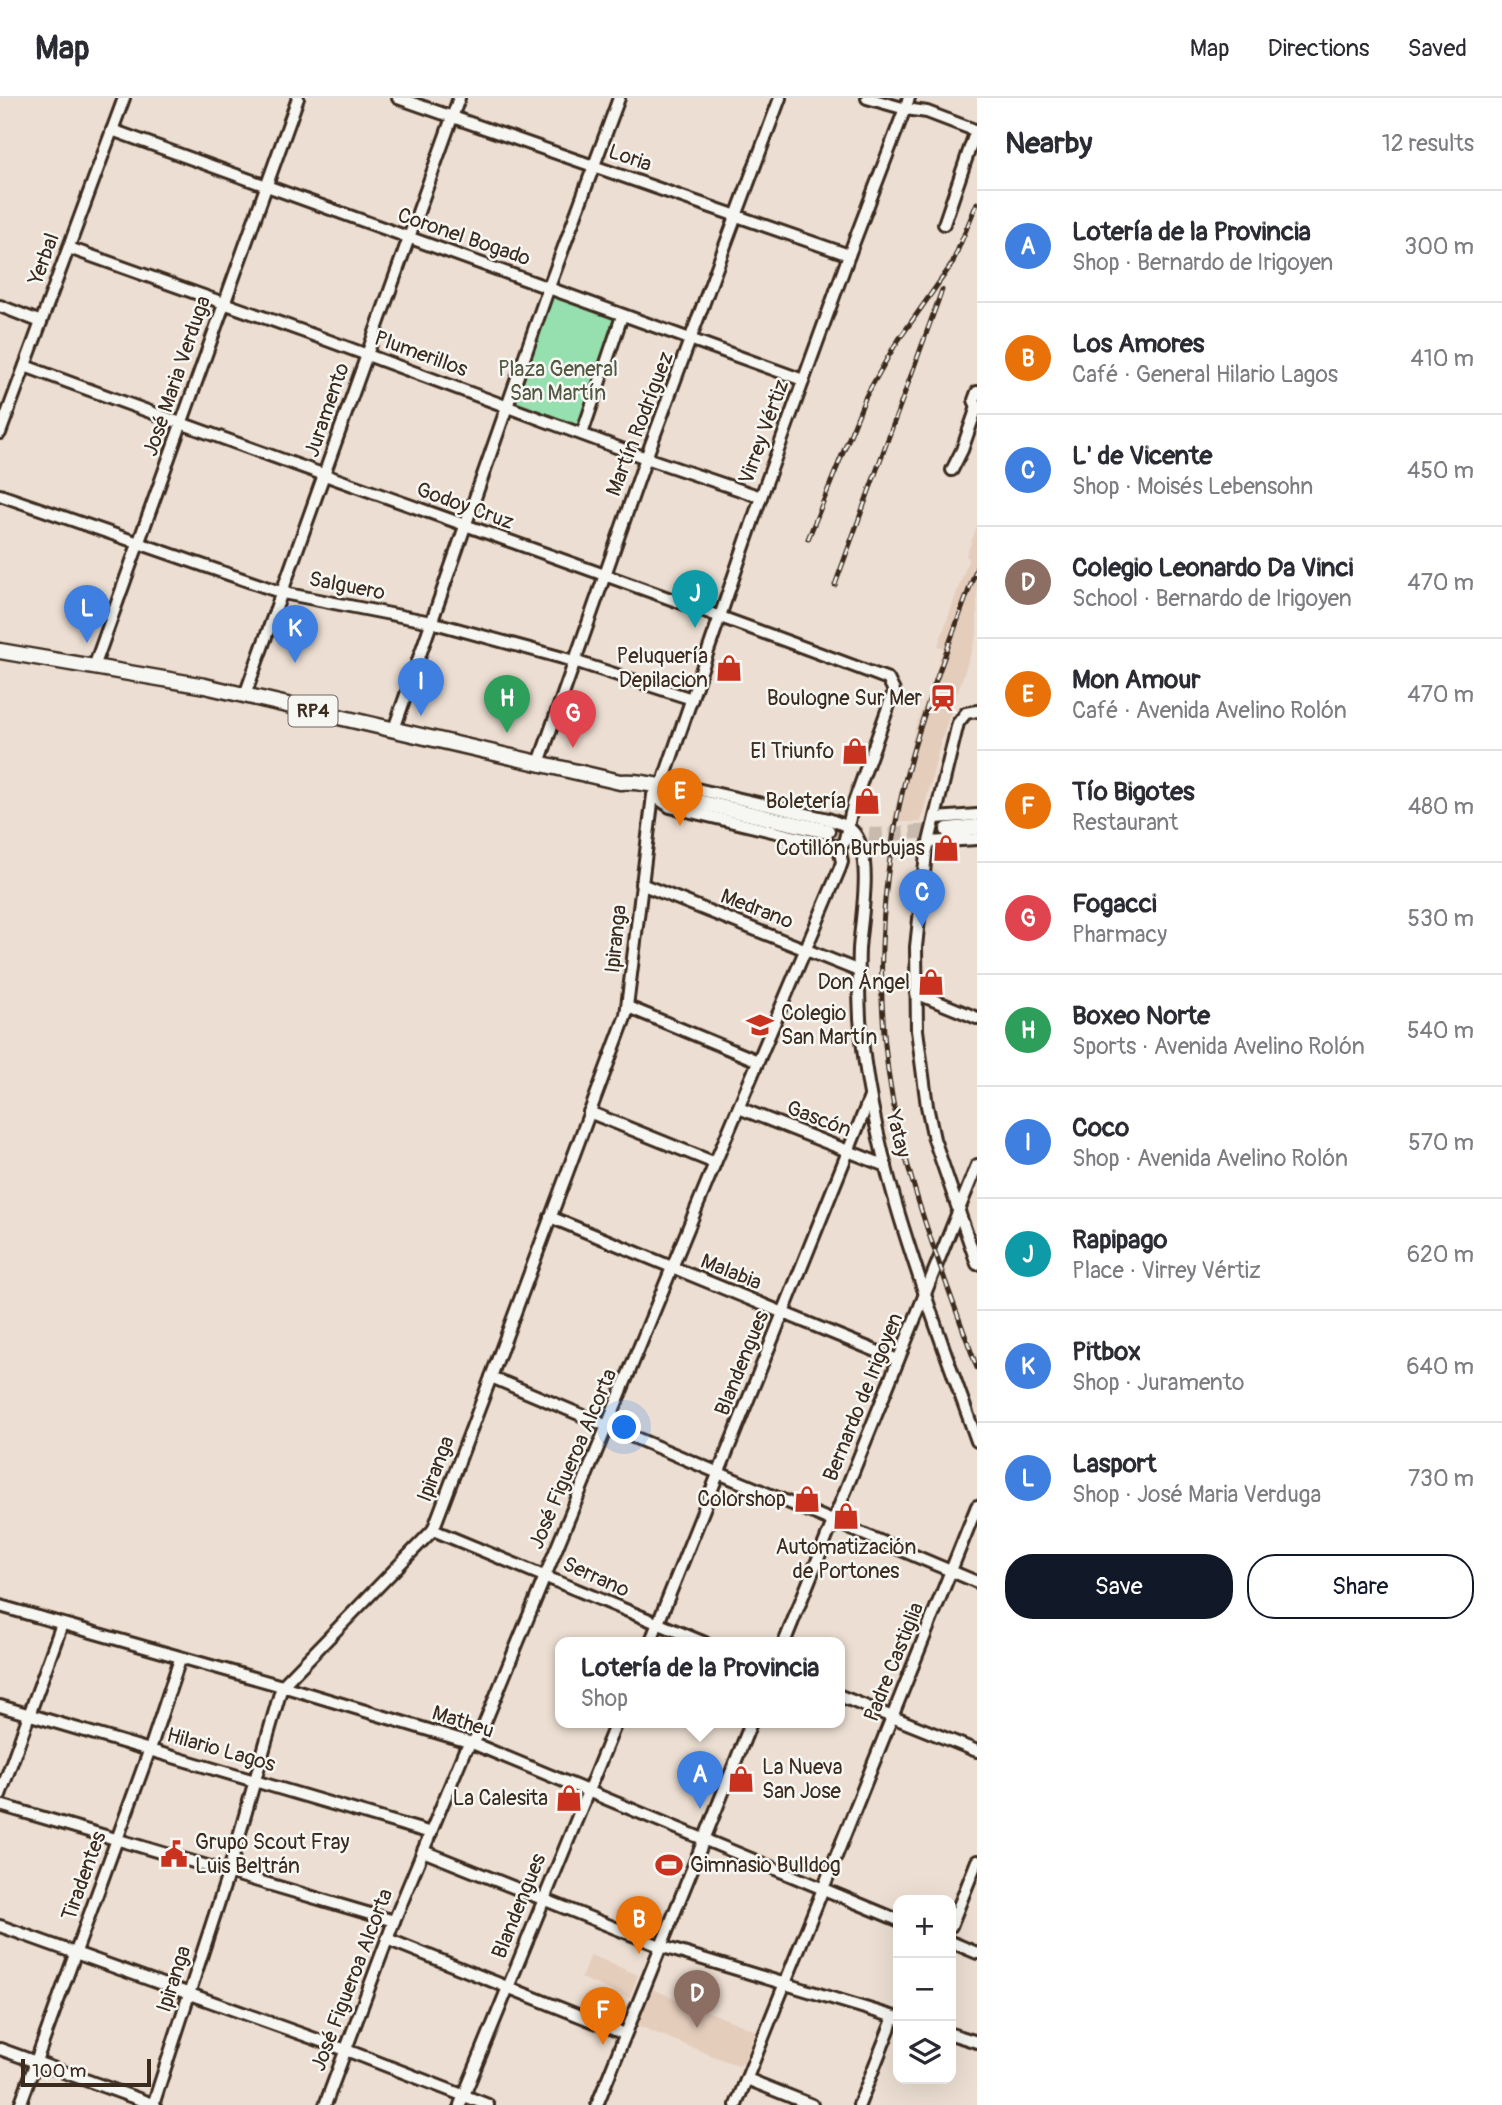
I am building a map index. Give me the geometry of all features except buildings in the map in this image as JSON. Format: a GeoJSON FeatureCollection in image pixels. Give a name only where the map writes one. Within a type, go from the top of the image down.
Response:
{"type":"FeatureCollection","features":[{"type":"Feature","properties":{"kind":"main road","name":"RP4"},"geometry":{"type":"LineString","coordinates":[[0,651],[245,695],[620,782],[633,781],[689,794],[698,802],[827,831]]}},
{"type":"Feature","properties":{"kind":"main road"},"geometry":{"type":"LineString","coordinates":[[948,830],[977,827]]}},
{"type":"Feature","properties":{"kind":"street","name":"Yerbal"},"geometry":{"type":"LineString","coordinates":[[0,433],[124,98]]}},
{"type":"Feature","properties":{"kind":"street","name":"José Maria Verduga"},"geometry":{"type":"LineString","coordinates":[[94,667],[298,98]]}},
{"type":"Feature","properties":{"kind":"street","name":"Loria"},"geometry":{"type":"LineString","coordinates":[[398,98],[849,255]]}},
{"type":"Feature","properties":{"kind":"street","name":"Juramento"},"geometry":{"type":"LineString","coordinates":[[245,695],[459,98]]}},
{"type":"Feature","properties":{"kind":"street"},"geometry":{"type":"LineString","coordinates":[[394,729],[549,287],[619,98]]}},
{"type":"Feature","properties":{"kind":"street","name":"Martín Rodríguez"},"geometry":{"type":"LineString","coordinates":[[539,763],[646,458],[780,98]]}},
{"type":"Feature","properties":{"kind":"street"},"geometry":{"type":"LineString","coordinates":[[867,98],[908,103],[976,131],[944,224]]}},
{"type":"Feature","properties":{"kind":"street","name":"Virrey Vértiz"},"geometry":{"type":"LineString","coordinates":[[657,788],[692,699],[803,380],[908,103]]}},
{"type":"Feature","properties":{"kind":"street","name":"Coronel Bogado"},"geometry":{"type":"LineString","coordinates":[[112,130],[803,380]]}},
{"type":"Feature","properties":{"kind":"street","name":"Plumerillos"},"geometry":{"type":"LineString","coordinates":[[69,248],[646,458],[761,497]]}},
{"type":"Feature","properties":{"kind":"street"},"geometry":{"type":"LineString","coordinates":[[0,306],[41,322]]}},
{"type":"Feature","properties":{"kind":"street"},"geometry":{"type":"LineString","coordinates":[[582,434],[622,316]]}},
{"type":"Feature","properties":{"kind":"street","name":"Godoy Cruz"},"geometry":{"type":"LineString","coordinates":[[25,366],[182,425],[720,616],[888,679],[892,684]]}},
{"type":"Feature","properties":{"kind":"street"},"geometry":{"type":"LineString","coordinates":[[951,470],[962,450],[977,407],[974,400],[977,392]]}},
{"type":"Feature","properties":{"kind":"street","name":"Salguero"},"geometry":{"type":"LineString","coordinates":[[0,495],[283,593],[431,622],[574,661],[692,699]]}},
{"type":"Feature","properties":{"kind":"street","name":"José Figueroa Alcorta"},"geometry":{"type":"LineString","coordinates":[[325,2105],[394,1921],[464,1752],[481,1732],[842,862],[839,848],[844,843],[853,805],[894,691],[892,684]]}},
{"type":"Feature","properties":{"kind":"street"},"geometry":{"type":"LineString","coordinates":[[975,711],[961,717],[958,723],[926,854],[916,947],[916,993],[917,1030],[934,1139],[977,1264]]}},
{"type":"Feature","properties":{"kind":"street"},"geometry":{"type":"LineString","coordinates":[[657,788],[828,819],[848,827]]}},
{"type":"Feature","properties":{"kind":"street"},"geometry":{"type":"LineString","coordinates":[[657,788],[670,807],[839,848]]}},
{"type":"Feature","properties":{"kind":"street","name":"Ipiranga"},"geometry":{"type":"LineString","coordinates":[[154,2105],[229,1871],[282,1686],[433,1531],[628,1007],[642,884],[657,788]]}},
{"type":"Feature","properties":{"kind":"street"},"geometry":{"type":"LineString","coordinates":[[936,818],[977,815]]}},
{"type":"Feature","properties":{"kind":"street","name":"Yatay"},"geometry":{"type":"LineString","coordinates":[[848,827],[860,843],[864,857],[859,971],[860,1017],[870,1097],[886,1166],[925,1293],[977,1441]]}},
{"type":"Feature","properties":{"kind":"street"},"geometry":{"type":"LineString","coordinates":[[930,842],[977,839]]}},
{"type":"Feature","properties":{"kind":"street","name":"Medrano"},"geometry":{"type":"LineString","coordinates":[[642,884],[859,971]]}},
{"type":"Feature","properties":{"kind":"street"},"geometry":{"type":"LineString","coordinates":[[916,993],[977,1018]]}},
{"type":"Feature","properties":{"kind":"street"},"geometry":{"type":"LineString","coordinates":[[628,1007],[758,1061]]}},
{"type":"Feature","properties":{"kind":"street","name":"Blandengues"},"geometry":{"type":"LineString","coordinates":[[652,1637],[870,1097]]}},
{"type":"Feature","properties":{"kind":"street","name":"Gascón"},"geometry":{"type":"LineString","coordinates":[[738,1108],[886,1166]]}},
{"type":"Feature","properties":{"kind":"street"},"geometry":{"type":"LineString","coordinates":[[589,1112],[715,1163]]}},
{"type":"Feature","properties":{"kind":"street","name":"Bernardo de Irigoyen"},"geometry":{"type":"LineString","coordinates":[[786,1637],[977,1165]]}},
{"type":"Feature","properties":{"kind":"street","name":"Malabia"},"geometry":{"type":"LineString","coordinates":[[550,1217],[898,1360]]}},
{"type":"Feature","properties":{"kind":"street"},"geometry":{"type":"LineString","coordinates":[[491,1377],[977,1582]]}},
{"type":"Feature","properties":{"kind":"street","name":"Padre Castiglia"},"geometry":{"type":"LineString","coordinates":[[736,2105],[977,1506]]}},
{"type":"Feature","properties":{"kind":"street","name":"Serrano"},"geometry":{"type":"LineString","coordinates":[[433,1531],[545,1575],[689,1637]]}},
{"type":"Feature","properties":{"kind":"street","name":"Matheu"},"geometry":{"type":"LineString","coordinates":[[0,1606],[472,1743],[893,1918]]}},
{"type":"Feature","properties":{"kind":"street"},"geometry":{"type":"LineString","coordinates":[[0,1795],[62,1624]]}},
{"type":"Feature","properties":{"kind":"street","name":"Tiradentes"},"geometry":{"type":"LineString","coordinates":[[20,2105],[150,1749],[180,1658]]}},
{"type":"Feature","properties":{"kind":"street"},"geometry":{"type":"LineString","coordinates":[[845,1698],[977,1751]]}},
{"type":"Feature","properties":{"kind":"street","name":"Hilario Lagos"},"geometry":{"type":"LineString","coordinates":[[0,1706],[431,1833]]}},
{"type":"Feature","properties":{"kind":"street","name":"Blandengues"},"geometry":{"type":"LineString","coordinates":[[462,2100],[614,1728]]}},
{"type":"Feature","properties":{"kind":"street"},"geometry":{"type":"LineString","coordinates":[[597,2105],[749,1728]]}},
{"type":"Feature","properties":{"kind":"street"},"geometry":{"type":"LineString","coordinates":[[0,1805],[394,1921]]}},
{"type":"Feature","properties":{"kind":"street"},"geometry":{"type":"LineString","coordinates":[[423,1851],[660,1946],[893,2016]]}},
{"type":"Feature","properties":{"kind":"street"},"geometry":{"type":"LineString","coordinates":[[956,1914],[977,1861]]}},
{"type":"Feature","properties":{"kind":"street"},"geometry":{"type":"LineString","coordinates":[[0,1926],[346,2050],[462,2100],[488,2105]]}},
{"type":"Feature","properties":{"kind":"street"},"geometry":{"type":"LineString","coordinates":[[387,1940],[625,2034]]}},
{"type":"Feature","properties":{"kind":"street"},"geometry":{"type":"LineString","coordinates":[[956,1944],[977,1954]]}},
{"type":"Feature","properties":{"kind":"street"},"geometry":{"type":"LineString","coordinates":[[859,2105],[894,2021]]}},
{"type":"Feature","properties":{"kind":"street"},"geometry":{"type":"LineString","coordinates":[[956,2036],[977,2042]]}},
{"type":"Feature","properties":{"kind":"street"},"geometry":{"type":"LineString","coordinates":[[0,2049],[154,2105]]}},
{"type":"Feature","properties":{"kind":"street"},"geometry":{"type":"LineString","coordinates":[[747,2079],[812,2105]]}},
{"type":"Feature","properties":{"kind":"shaded area"},"geometry":{"type":"Polygon","coordinates":[[[977,526],[977,635],[941,741],[921,822],[892,822],[915,729],[944,648],[938,646],[969,558],[966,556],[977,526]]]}},
{"type":"Feature","properties":{"kind":"shaded area"},"geometry":{"type":"Polygon","coordinates":[[[591,1955],[638,1975],[629,1998],[581,1978],[591,1955]]]}},
{"type":"Feature","properties":{"kind":"shaded area"},"geometry":{"type":"Polygon","coordinates":[[[652,1989],[756,2031],[744,2063],[738,2066],[637,2025],[652,1989]]]}},
{"type":"Feature","properties":{"kind":"green space","name":"Plaza General San Martín"},"geometry":{"type":"Polygon","coordinates":[[[558,295],[616,319],[579,430],[513,405],[551,297],[558,295]]]}},
{"type":"Feature","properties":{"kind":"tunnel"},"geometry":{"type":"LineString","coordinates":[[827,831],[874,835],[948,830]]}},
{"type":"Feature","properties":{"kind":"railway"},"geometry":{"type":"LineString","coordinates":[[808,539],[866,396],[895,345],[952,264],[977,203]]}},
{"type":"Feature","properties":{"kind":"railway"},"geometry":{"type":"LineString","coordinates":[[835,585],[942,290]]}},
{"type":"Feature","properties":{"kind":"railway"},"geometry":{"type":"LineString","coordinates":[[977,567],[911,758],[891,849],[882,944],[884,1038],[899,1131],[925,1221],[977,1368]]}},
{"type":"Feature","properties":{"kind":"place","name":"Rapipago"},"geometry":{"type":"Point","coordinates":[695,628]}},
{"type":"Feature","properties":{"kind":"place","name":"Lasport"},"geometry":{"type":"Point","coordinates":[87,643]}},
{"type":"Feature","properties":{"kind":"place","name":"Pitbox"},"geometry":{"type":"Point","coordinates":[295,663]}},
{"type":"Feature","properties":{"kind":"place","name":"Peluquería Depilacion"},"geometry":{"type":"Point","coordinates":[729,668]}},
{"type":"Feature","properties":{"kind":"place","name":"Boulogne Sur Mer"},"geometry":{"type":"Point","coordinates":[943,698]}},
{"type":"Feature","properties":{"kind":"place","name":"Coco"},"geometry":{"type":"Point","coordinates":[421,716]}},
{"type":"Feature","properties":{"kind":"place","name":"Boxeo Norte"},"geometry":{"type":"Point","coordinates":[507,733]}},
{"type":"Feature","properties":{"kind":"place","name":"Fogacci"},"geometry":{"type":"Point","coordinates":[573,748]}},
{"type":"Feature","properties":{"kind":"place","name":"El Triunfo"},"geometry":{"type":"Point","coordinates":[855,751]}},
{"type":"Feature","properties":{"kind":"place","name":"Boletería"},"geometry":{"type":"Point","coordinates":[867,801]}},
{"type":"Feature","properties":{"kind":"place","name":"Mon Amour"},"geometry":{"type":"Point","coordinates":[680,826]}},
{"type":"Feature","properties":{"kind":"place","name":"Cotillón Burbujas"},"geometry":{"type":"Point","coordinates":[946,848]}},
{"type":"Feature","properties":{"kind":"place","name":"L' de Vicente"},"geometry":{"type":"Point","coordinates":[922,927]}},
{"type":"Feature","properties":{"kind":"place","name":"Don Ángel"},"geometry":{"type":"Point","coordinates":[931,982]}},
{"type":"Feature","properties":{"kind":"place","name":"Colegio San Martín"},"geometry":{"type":"Point","coordinates":[760,1025]}},
{"type":"Feature","properties":{"kind":"place","name":"Colorshop"},"geometry":{"type":"Point","coordinates":[807,1499]}},
{"type":"Feature","properties":{"kind":"place","name":"Automatización de Portones"},"geometry":{"type":"Point","coordinates":[846,1516]}},
{"type":"Feature","properties":{"kind":"place","name":"La Nueva San Jose"},"geometry":{"type":"Point","coordinates":[741,1779]}},
{"type":"Feature","properties":{"kind":"place","name":"La Calesita"},"geometry":{"type":"Point","coordinates":[569,1798]}},
{"type":"Feature","properties":{"kind":"place","name":"Lotería de la Provincia"},"geometry":{"type":"Point","coordinates":[700,1809]}},
{"type":"Feature","properties":{"kind":"place","name":"Grupo Scout Fray Luis Beltrán"},"geometry":{"type":"Point","coordinates":[174,1854]}},
{"type":"Feature","properties":{"kind":"place","name":"Gimnasio Bulldog"},"geometry":{"type":"Point","coordinates":[669,1865]}},
{"type":"Feature","properties":{"kind":"place","name":"Los Amores"},"geometry":{"type":"Point","coordinates":[639,1954]}},
{"type":"Feature","properties":{"kind":"place","name":"Colegio Leonardo Da Vinci"},"geometry":{"type":"Point","coordinates":[697,2028]}},
{"type":"Feature","properties":{"kind":"place","name":"Tío Bigotes"},"geometry":{"type":"Point","coordinates":[603,2045]}}]}
